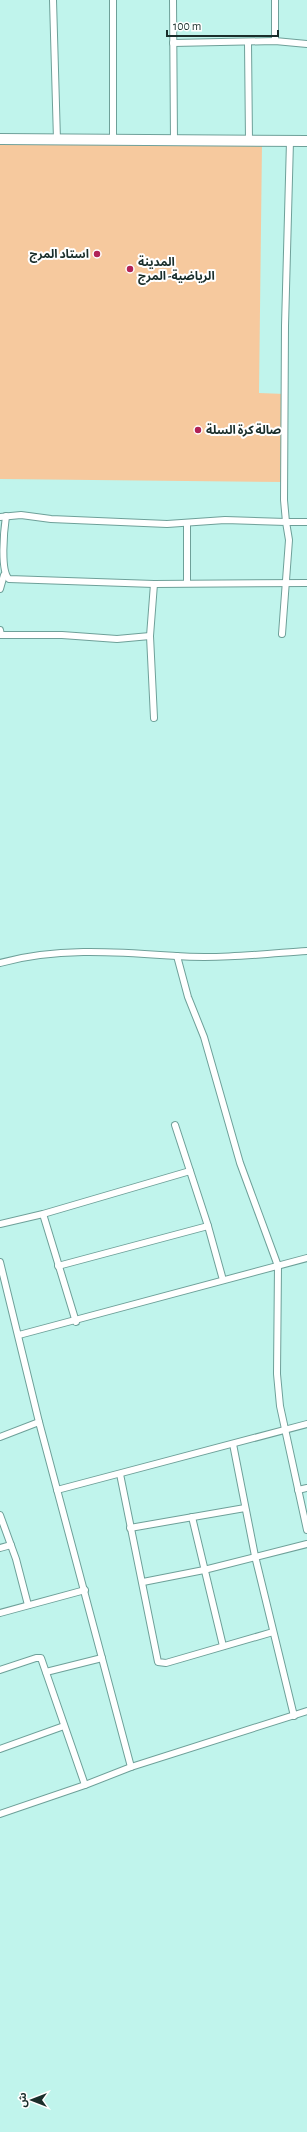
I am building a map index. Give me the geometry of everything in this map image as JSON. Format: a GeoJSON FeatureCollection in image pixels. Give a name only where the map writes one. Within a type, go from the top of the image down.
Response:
{"type":"FeatureCollection","features":[{"type":"Feature","properties":{"kind":"main road"},"geometry":{"type":"LineString","coordinates":[[0,139],[307,142]]}},
{"type":"Feature","properties":{"kind":"street"},"geometry":{"type":"LineString","coordinates":[[53,0],[57,140]]}},
{"type":"Feature","properties":{"kind":"street"},"geometry":{"type":"LineString","coordinates":[[113,0],[113,140]]}},
{"type":"Feature","properties":{"kind":"street"},"geometry":{"type":"LineString","coordinates":[[173,0],[174,141]]}},
{"type":"Feature","properties":{"kind":"street"},"geometry":{"type":"LineString","coordinates":[[275,0],[275,41]]}},
{"type":"Feature","properties":{"kind":"street"},"geometry":{"type":"LineString","coordinates":[[173,43],[248,43],[275,41],[307,44]]}},
{"type":"Feature","properties":{"kind":"street"},"geometry":{"type":"LineString","coordinates":[[248,43],[249,141]]}},
{"type":"Feature","properties":{"kind":"street"},"geometry":{"type":"LineString","coordinates":[[282,634],[289,540],[286,522],[285,326],[290,141]]}},
{"type":"Feature","properties":{"kind":"street"},"geometry":{"type":"LineString","coordinates":[[0,589],[4,575],[2,556],[3,516],[21,515],[84,521],[167,524],[225,520],[307,522]]}},
{"type":"Feature","properties":{"kind":"street"},"geometry":{"type":"LineString","coordinates":[[187,523],[187,582]]}},
{"type":"Feature","properties":{"kind":"street"},"geometry":{"type":"LineString","coordinates":[[4,575],[9,579],[15,580],[104,581],[154,584],[187,582],[307,583]]}},
{"type":"Feature","properties":{"kind":"street"},"geometry":{"type":"LineString","coordinates":[[154,584],[150,636],[154,718]]}},
{"type":"Feature","properties":{"kind":"street"},"geometry":{"type":"LineString","coordinates":[[0,630],[0,635],[56,634],[116,639],[150,636]]}},
{"type":"Feature","properties":{"kind":"street"},"geometry":{"type":"LineString","coordinates":[[0,963],[46,953],[69,952],[138,953],[177,956],[244,955],[307,951]]}},
{"type":"Feature","properties":{"kind":"street"},"geometry":{"type":"LineString","coordinates":[[177,956],[188,997],[204,1037],[240,1163],[278,1266],[277,1374],[280,1406],[307,1530]]}},
{"type":"Feature","properties":{"kind":"street"},"geometry":{"type":"LineString","coordinates":[[175,1125],[208,1226],[223,1280]]}},
{"type":"Feature","properties":{"kind":"street"},"geometry":{"type":"LineString","coordinates":[[0,1224],[43,1214],[190,1171]]}},
{"type":"Feature","properties":{"kind":"street"},"geometry":{"type":"LineString","coordinates":[[43,1214],[76,1322]]}},
{"type":"Feature","properties":{"kind":"street"},"geometry":{"type":"LineString","coordinates":[[58,1266],[208,1226]]}},
{"type":"Feature","properties":{"kind":"street"},"geometry":{"type":"LineString","coordinates":[[19,1335],[76,1322],[223,1280],[307,1258]]}},
{"type":"Feature","properties":{"kind":"street"},"geometry":{"type":"LineString","coordinates":[[0,1262],[3,1283],[19,1335],[39,1422],[132,1767]]}},
{"type":"Feature","properties":{"kind":"street"},"geometry":{"type":"LineString","coordinates":[[0,1437],[39,1422]]}},
{"type":"Feature","properties":{"kind":"street"},"geometry":{"type":"LineString","coordinates":[[57,1490],[307,1424]]}},
{"type":"Feature","properties":{"kind":"street"},"geometry":{"type":"LineString","coordinates":[[233,1444],[244,1508],[294,1716]]}},
{"type":"Feature","properties":{"kind":"street"},"geometry":{"type":"LineString","coordinates":[[120,1474],[159,1663],[273,1632]]}},
{"type":"Feature","properties":{"kind":"street"},"geometry":{"type":"LineString","coordinates":[[298,1490],[307,1488]]}},
{"type":"Feature","properties":{"kind":"street"},"geometry":{"type":"LineString","coordinates":[[130,1528],[244,1508]]}},
{"type":"Feature","properties":{"kind":"street"},"geometry":{"type":"LineString","coordinates":[[0,1515],[11,1545],[28,1605]]}},
{"type":"Feature","properties":{"kind":"street"},"geometry":{"type":"LineString","coordinates":[[192,1517],[223,1646]]}},
{"type":"Feature","properties":{"kind":"street"},"geometry":{"type":"LineString","coordinates":[[143,1582],[204,1570],[307,1544]]}},
{"type":"Feature","properties":{"kind":"street"},"geometry":{"type":"LineString","coordinates":[[0,1548],[11,1545]]}},
{"type":"Feature","properties":{"kind":"street"},"geometry":{"type":"LineString","coordinates":[[0,1613],[85,1590]]}},
{"type":"Feature","properties":{"kind":"street"},"geometry":{"type":"LineString","coordinates":[[0,1670],[39,1657],[46,1672],[85,1785]]}},
{"type":"Feature","properties":{"kind":"street"},"geometry":{"type":"LineString","coordinates":[[46,1672],[102,1658]]}},
{"type":"Feature","properties":{"kind":"street"},"geometry":{"type":"LineString","coordinates":[[0,1814],[132,1767],[307,1711]]}},
{"type":"Feature","properties":{"kind":"street"},"geometry":{"type":"LineString","coordinates":[[0,1749],[64,1726]]}},
{"type":"Feature","properties":{"kind":"shaded area","name":"المدينة الرياضية- المرج"},"geometry":{"type":"Polygon","coordinates":[[[262,144],[259,393],[285,394],[284,482],[0,479],[0,145],[262,144]]]}},
{"type":"Feature","properties":{"kind":"place","name":"استاد المرج"},"geometry":{"type":"Point","coordinates":[97,254]}},
{"type":"Feature","properties":{"kind":"place","name":"المدينة الرياضية- المرج"},"geometry":{"type":"Point","coordinates":[130,269]}},
{"type":"Feature","properties":{"kind":"place","name":"صالة كرة السلة"},"geometry":{"type":"Point","coordinates":[198,430]}}]}
